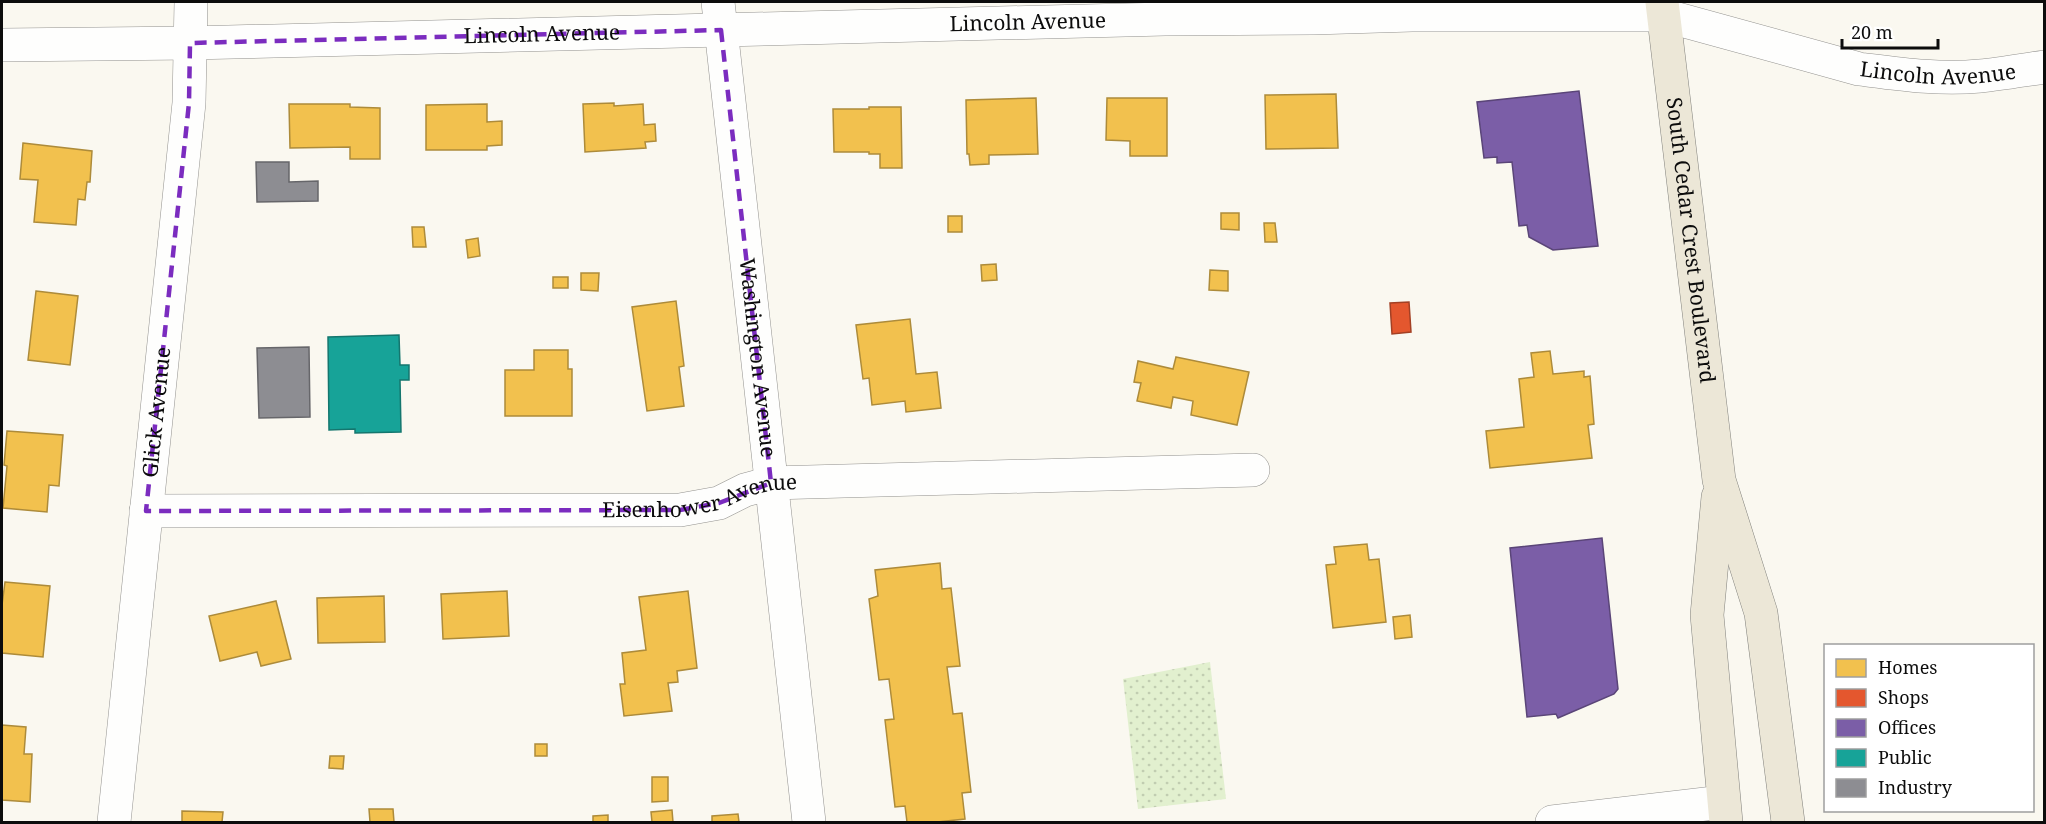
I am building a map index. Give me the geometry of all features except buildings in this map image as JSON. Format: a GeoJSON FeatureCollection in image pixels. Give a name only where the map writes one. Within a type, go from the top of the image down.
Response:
{"type":"FeatureCollection","features":[{"type":"Feature","properties":{"kind":"main road","name":"South Cedar Crest Boulevard"},"geometry":{"type":"LineString","coordinates":[[1662,8],[1719,480],[1761,612],[1788,822]]}},
{"type":"Feature","properties":{"kind":"main road","name":"South Cedar Crest Boulevard"},"geometry":{"type":"LineString","coordinates":[[1719,480],[1707,615],[1725,812]]}},
{"type":"Feature","properties":{"kind":"street","name":"Glick Avenue"},"geometry":{"type":"LineString","coordinates":[[114,822],[189,103],[191,2]]}},
{"type":"Feature","properties":{"kind":"street","name":"Lincoln Avenue"},"geometry":{"type":"LineString","coordinates":[[2,45],[190,44],[719,16],[1164,10],[1313,18],[1662,8],[1858,69],[1924,77],[1979,76],[2044,67]]}},
{"type":"Feature","properties":{"kind":"street","name":"Washington Avenue"},"geometry":{"type":"LineString","coordinates":[[719,16],[809,822]]}},
{"type":"Feature","properties":{"kind":"street","name":"Eisenhower Avenue"},"geometry":{"type":"LineString","coordinates":[[146,511],[680,510],[719,503],[745,490],[771,483],[1253,470]]}},
{"type":"Feature","properties":{"kind":"street"},"geometry":{"type":"LineString","coordinates":[[1552,822],[1725,812]]}},
{"type":"Feature","properties":{"kind":"highlighted area"},"geometry":{"type":"Polygon","coordinates":[[[721,30],[771,483],[719,503],[680,510],[146,511],[189,103],[190,43],[721,30]]]}},
{"type":"Feature","properties":{"kind":"green space"},"geometry":{"type":"Polygon","coordinates":[[[1210,662],[1226,799],[1138,809],[1123,679],[1210,662]]]}}]}
